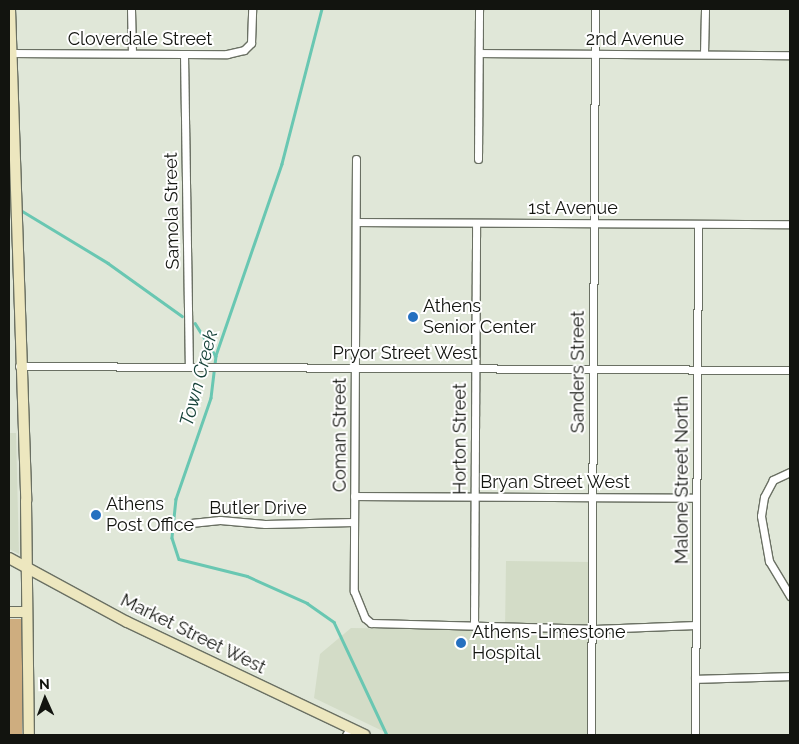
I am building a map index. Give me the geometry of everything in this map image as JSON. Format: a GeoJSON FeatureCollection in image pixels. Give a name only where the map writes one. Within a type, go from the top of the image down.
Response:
{"type":"FeatureCollection","features":[{"type":"Feature","properties":{"kind":"street"},"geometry":{"type":"LineString","coordinates":[[131,9],[132,53]]}},
{"type":"Feature","properties":{"kind":"street","name":"Cloverdale Street"},"geometry":{"type":"LineString","coordinates":[[11,53],[227,54],[244,50],[251,43],[252,9]]}},
{"type":"Feature","properties":{"kind":"street"},"geometry":{"type":"LineString","coordinates":[[478,159],[479,9]]}},
{"type":"Feature","properties":{"kind":"street","name":"Sanders Street"},"geometry":{"type":"LineString","coordinates":[[591,735],[594,629],[592,497],[595,9]]}},
{"type":"Feature","properties":{"kind":"street"},"geometry":{"type":"LineString","coordinates":[[704,54],[705,9]]}},
{"type":"Feature","properties":{"kind":"street"},"geometry":{"type":"LineString","coordinates":[[10,14],[14,199],[12,218],[27,569],[29,735]]}},
{"type":"Feature","properties":{"kind":"street","name":"2nd Avenue"},"geometry":{"type":"LineString","coordinates":[[479,53],[790,55]]}},
{"type":"Feature","properties":{"kind":"street","name":"Samola Street"},"geometry":{"type":"LineString","coordinates":[[184,54],[189,367]]}},
{"type":"Feature","properties":{"kind":"street","name":"Coman Street"},"geometry":{"type":"LineString","coordinates":[[356,159],[354,591],[365,618],[371,623],[474,625]]}},
{"type":"Feature","properties":{"kind":"street","name":"1st Avenue"},"geometry":{"type":"LineString","coordinates":[[356,222],[790,224]]}},
{"type":"Feature","properties":{"kind":"street","name":"Horton Street"},"geometry":{"type":"LineString","coordinates":[[474,625],[476,223]]}},
{"type":"Feature","properties":{"kind":"street","name":"Malone Street North"},"geometry":{"type":"LineString","coordinates":[[695,735],[698,224]]}},
{"type":"Feature","properties":{"kind":"street","name":"Pryor Street West"},"geometry":{"type":"LineString","coordinates":[[19,366],[790,370]]}},
{"type":"Feature","properties":{"kind":"street"},"geometry":{"type":"LineString","coordinates":[[790,472],[773,480],[764,497],[761,516],[769,561],[790,596]]}},
{"type":"Feature","properties":{"kind":"street","name":"Bryan Street West"},"geometry":{"type":"LineString","coordinates":[[354,496],[696,498]]}},
{"type":"Feature","properties":{"kind":"street","name":"Butler Drive"},"geometry":{"type":"LineString","coordinates":[[191,524],[220,520],[265,524],[354,522]]}},
{"type":"Feature","properties":{"kind":"street","name":"Market Street West"},"geometry":{"type":"LineString","coordinates":[[9,558],[127,622],[348,732],[365,735]]}},
{"type":"Feature","properties":{"kind":"street"},"geometry":{"type":"LineString","coordinates":[[9,612],[27,612]]}},
{"type":"Feature","properties":{"kind":"street"},"geometry":{"type":"LineString","coordinates":[[474,625],[594,629],[696,625]]}},
{"type":"Feature","properties":{"kind":"street"},"geometry":{"type":"LineString","coordinates":[[696,679],[790,676]]}},
{"type":"Feature","properties":{"kind":"shaded area"},"geometry":{"type":"Polygon","coordinates":[[[9,433],[16,433],[19,554],[9,549],[9,433]]]}},
{"type":"Feature","properties":{"kind":"shaded area","name":"Athens-Limestone Hospital"},"geometry":{"type":"Polygon","coordinates":[[[506,561],[590,562],[587,735],[391,735],[314,698],[320,654],[351,628],[505,630],[506,561]]]}},
{"type":"Feature","properties":{"kind":"shaded area"},"geometry":{"type":"Polygon","coordinates":[[[9,619],[22,619],[22,735],[9,735],[9,619]]]}},
{"type":"Feature","properties":{"kind":"waterway","name":"Town Creek"},"geometry":{"type":"LineString","coordinates":[[322,9],[282,164],[216,356],[211,398],[176,499],[172,538],[179,559],[247,576],[307,603],[334,622],[387,735]]}},
{"type":"Feature","properties":{"kind":"waterway"},"geometry":{"type":"LineString","coordinates":[[19,209],[108,263],[182,316]]}},
{"type":"Feature","properties":{"kind":"waterway"},"geometry":{"type":"LineString","coordinates":[[195,323],[216,356]]}},
{"type":"Feature","properties":{"kind":"place","name":"Athens Senior Center"},"geometry":{"type":"Point","coordinates":[413,317]}},
{"type":"Feature","properties":{"kind":"place","name":"Athens Post Office"},"geometry":{"type":"Point","coordinates":[96,515]}},
{"type":"Feature","properties":{"kind":"place","name":"Athens-Limestone Hospital"},"geometry":{"type":"Point","coordinates":[461,643]}}]}
